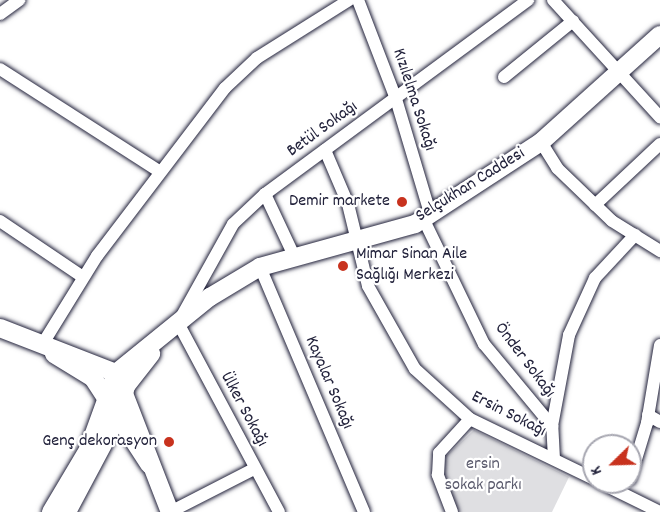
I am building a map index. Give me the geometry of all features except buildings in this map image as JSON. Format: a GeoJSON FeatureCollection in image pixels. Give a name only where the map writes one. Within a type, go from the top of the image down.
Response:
{"type":"FeatureCollection","features":[{"type":"Feature","properties":{"kind":"street"},"geometry":{"type":"LineString","coordinates":[[0,14],[19,0]]}},
{"type":"Feature","properties":{"kind":"street"},"geometry":{"type":"LineString","coordinates":[[42,345],[83,277],[159,171],[240,72],[349,0]]}},
{"type":"Feature","properties":{"kind":"street","name":"Kızılelma Sokağı"},"geometry":{"type":"LineString","coordinates":[[358,0],[396,99],[427,216]]}},
{"type":"Feature","properties":{"kind":"street","name":"Betül Sokağı"},"geometry":{"type":"LineString","coordinates":[[178,323],[233,224],[265,194],[528,0]]}},
{"type":"Feature","properties":{"kind":"street"},"geometry":{"type":"LineString","coordinates":[[553,0],[660,117]]}},
{"type":"Feature","properties":{"kind":"street"},"geometry":{"type":"LineString","coordinates":[[504,77],[573,21]]}},
{"type":"Feature","properties":{"kind":"street","name":"Selçukhan Caddesi"},"geometry":{"type":"LineString","coordinates":[[51,512],[88,450],[106,396],[178,323],[260,267],[356,240],[427,216],[541,142],[660,35]]}},
{"type":"Feature","properties":{"kind":"street"},"geometry":{"type":"LineString","coordinates":[[0,69],[159,171]]}},
{"type":"Feature","properties":{"kind":"street"},"geometry":{"type":"LineString","coordinates":[[541,142],[558,168],[595,205],[660,251]]}},
{"type":"Feature","properties":{"kind":"street"},"geometry":{"type":"LineString","coordinates":[[595,205],[660,144]]}},
{"type":"Feature","properties":{"kind":"street","name":"Ersin Sokağı"},"geometry":{"type":"LineString","coordinates":[[325,150],[344,191],[368,286],[415,369],[470,419],[582,473]]}},
{"type":"Feature","properties":{"kind":"street"},"geometry":{"type":"LineString","coordinates":[[265,194],[294,256]]}},
{"type":"Feature","properties":{"kind":"street","name":"Önder Sokağı"},"geometry":{"type":"LineString","coordinates":[[427,216],[484,344],[552,426]]}},
{"type":"Feature","properties":{"kind":"street"},"geometry":{"type":"LineString","coordinates":[[0,221],[83,277]]}},
{"type":"Feature","properties":{"kind":"street"},"geometry":{"type":"LineString","coordinates":[[554,459],[552,426],[569,335],[595,278],[635,235]]}},
{"type":"Feature","properties":{"kind":"street","name":"Kayalar Sokağı"},"geometry":{"type":"LineString","coordinates":[[260,267],[364,512]]}},
{"type":"Feature","properties":{"kind":"street","name":"Ülker Sokağı"},"geometry":{"type":"LineString","coordinates":[[178,323],[279,512]]}},
{"type":"Feature","properties":{"kind":"street"},"geometry":{"type":"LineString","coordinates":[[0,328],[42,345],[81,356],[121,380],[150,466],[170,512],[254,469]]}},
{"type":"Feature","properties":{"kind":"street"},"geometry":{"type":"LineString","coordinates":[[42,345],[93,378],[150,466]]}},
{"type":"Feature","properties":{"kind":"street"},"geometry":{"type":"LineString","coordinates":[[642,438],[660,345]]}},
{"type":"Feature","properties":{"kind":"street","name":"Selçukhan Caddesi"},"geometry":{"type":"LineString","coordinates":[[67,512],[118,416],[121,380]]}},
{"type":"Feature","properties":{"kind":"street"},"geometry":{"type":"LineString","coordinates":[[648,416],[660,422]]}},
{"type":"Feature","properties":{"kind":"street"},"geometry":{"type":"LineString","coordinates":[[452,512],[438,475],[440,453],[470,419]]}},
{"type":"Feature","properties":{"kind":"street"},"geometry":{"type":"LineString","coordinates":[[625,495],[660,512]]}},
{"type":"Feature","properties":{"kind":"green space","name":"ersin sokak parkı"},"geometry":{"type":"Polygon","coordinates":[[[474,430],[569,477],[552,512],[457,512],[443,473],[446,456],[474,430]]]}},
{"type":"Feature","properties":{"kind":"place","name":"Demir markete"},"geometry":{"type":"Point","coordinates":[402,202]}},
{"type":"Feature","properties":{"kind":"place","name":"Mimar Sinan Aile Sağlığı Merkezi"},"geometry":{"type":"Point","coordinates":[343,266]}},
{"type":"Feature","properties":{"kind":"place","name":"Genç dekorasyon"},"geometry":{"type":"Point","coordinates":[169,442]}}]}
